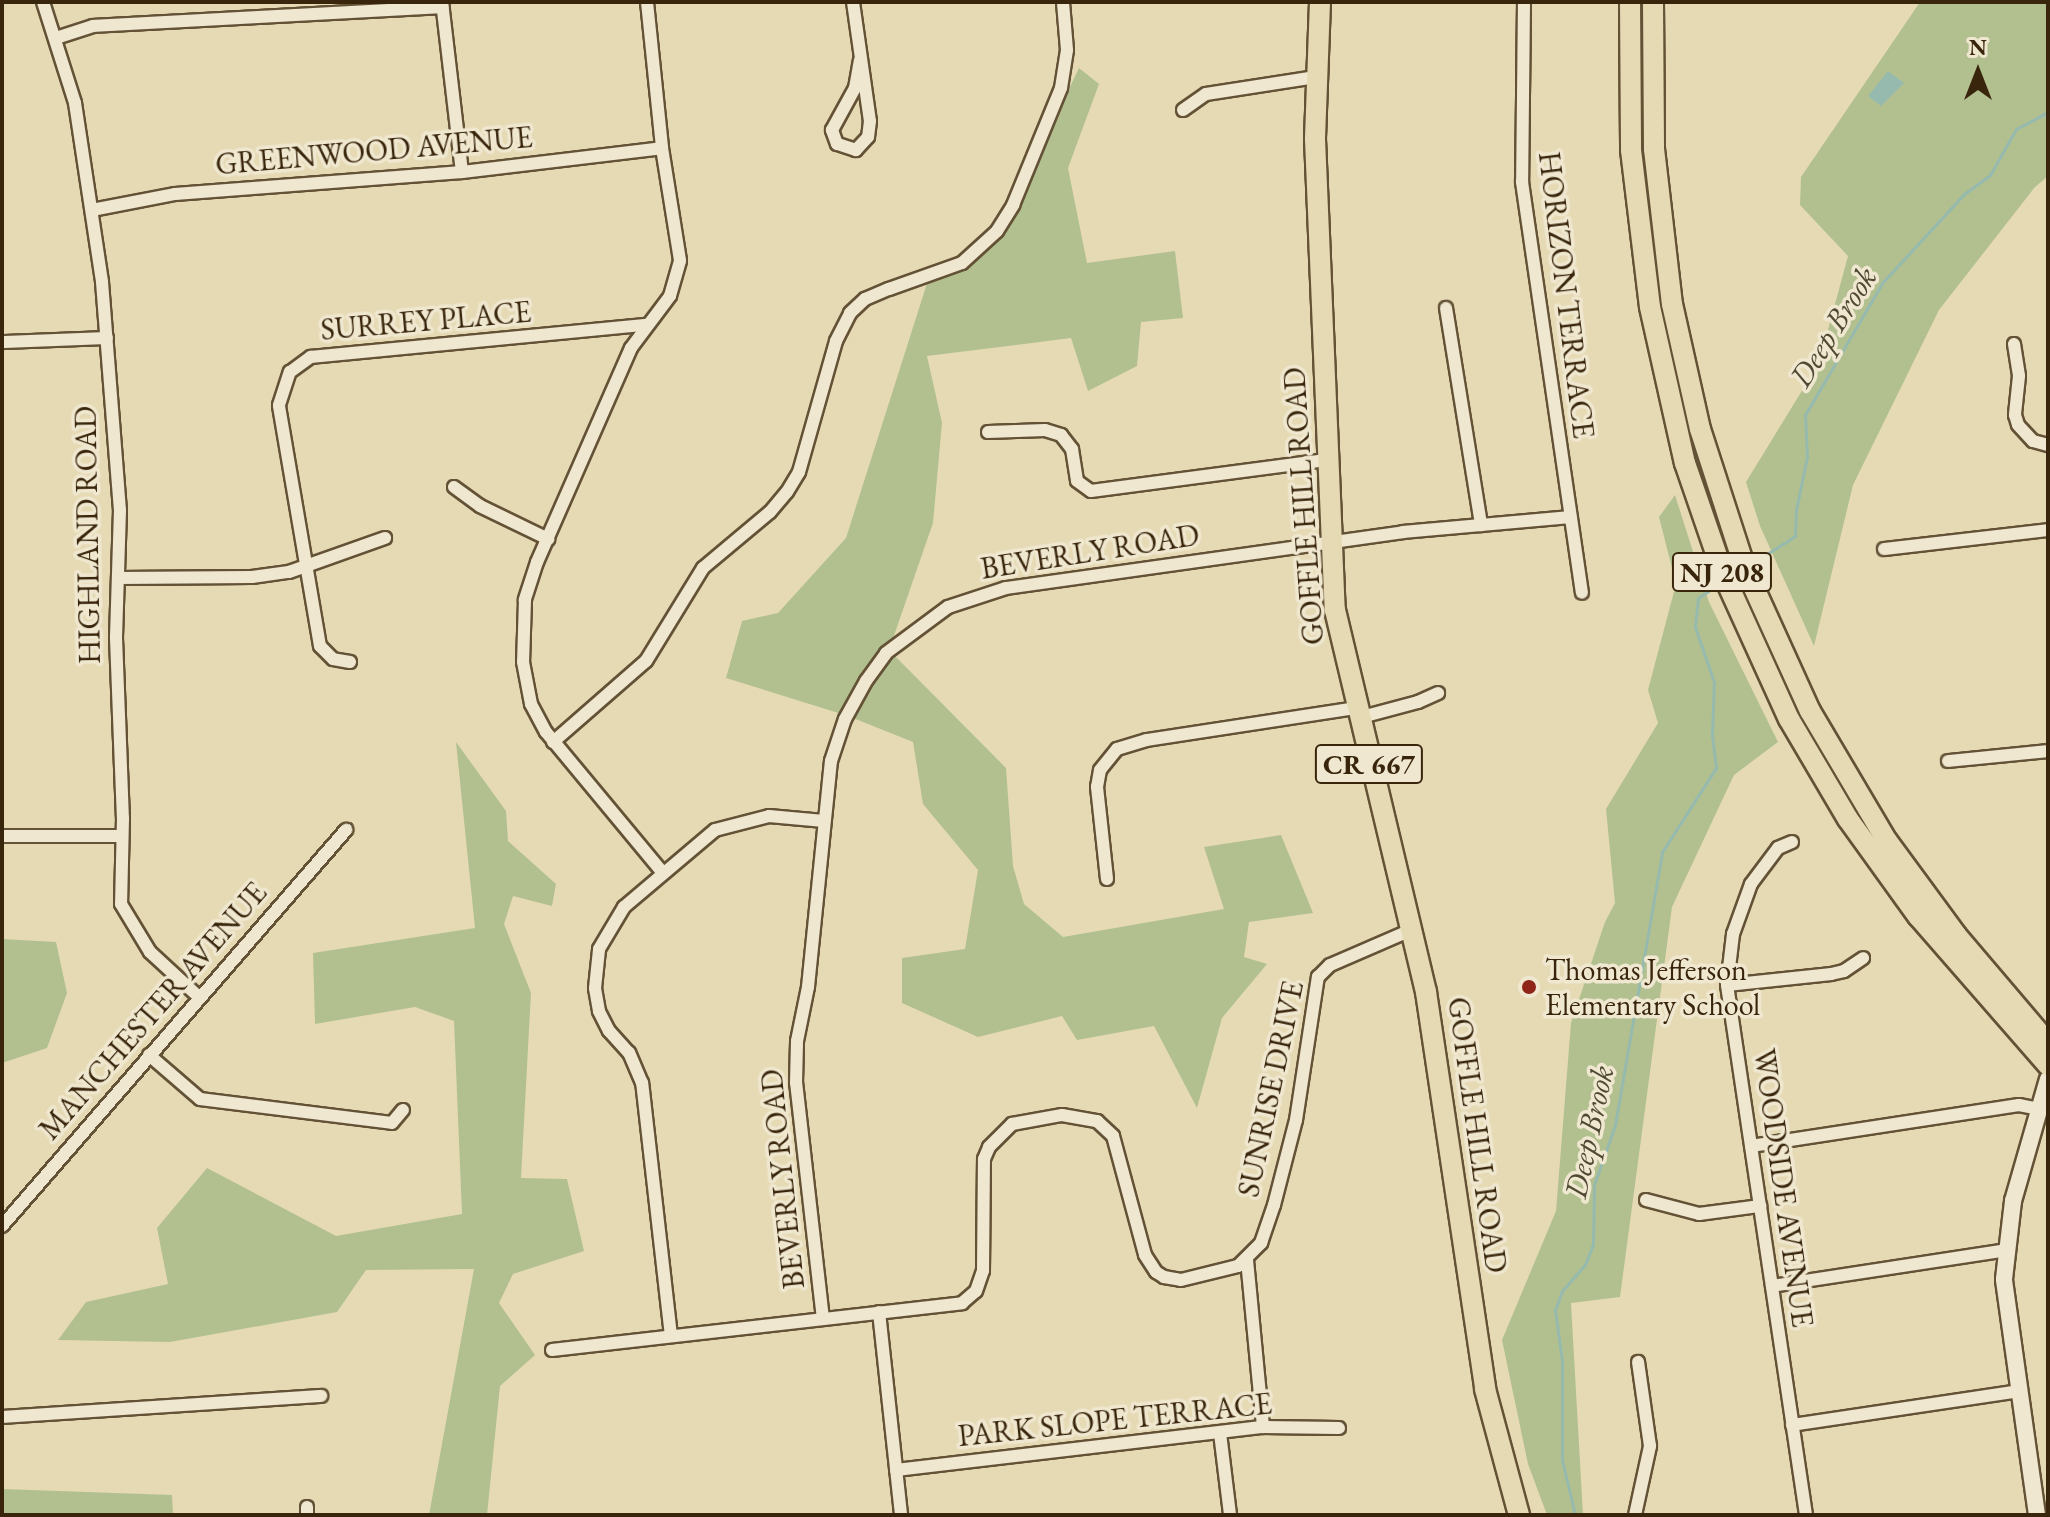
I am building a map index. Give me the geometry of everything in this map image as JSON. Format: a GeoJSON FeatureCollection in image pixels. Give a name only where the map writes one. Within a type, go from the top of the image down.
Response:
{"type":"FeatureCollection","features":[{"type":"Feature","properties":{"kind":"main road","name":"GOFFLE HILL ROAD"},"geometry":{"type":"LineString","coordinates":[[1320,2],[1315,139],[1335,610],[1357,713],[1426,992],[1485,1389],[1504,1471],[1519,1515]]}},
{"type":"Feature","properties":{"kind":"main road","name":"NJ 208"},"geometry":{"type":"LineString","coordinates":[[1630,2],[1631,150],[1643,268],[1675,425],[1724,576],[1789,719],[1848,819],[1918,916],[2045,1051]]}},
{"type":"Feature","properties":{"kind":"main road","name":"NJ 208"},"geometry":{"type":"LineString","coordinates":[[1653,2],[1654,149],[1672,304],[1707,455],[1745,568],[1810,711],[1887,841],[2045,1051]]}},
{"type":"Feature","properties":{"kind":"street","name":"HIGHLAND ROAD"},"geometry":{"type":"LineString","coordinates":[[43,2],[75,103],[92,210],[107,338],[120,510],[116,638],[122,836],[119,889],[125,913],[150,952],[199,997]]}},
{"type":"Feature","properties":{"kind":"street"},"geometry":{"type":"LineString","coordinates":[[647,2],[662,148],[680,261],[670,296],[631,348],[528,586],[523,662],[531,704],[553,742],[663,873]]}},
{"type":"Feature","properties":{"kind":"street"},"geometry":{"type":"LineString","coordinates":[[853,2],[860,60],[869,97],[870,121],[868,137],[856,150],[837,144],[832,130],[855,88],[860,60]]}},
{"type":"Feature","properties":{"kind":"street"},"geometry":{"type":"LineString","coordinates":[[553,742],[646,661],[703,568],[757,523],[787,492],[799,472],[836,341],[850,313],[865,299],[962,263],[997,231],[1013,205],[1061,88],[1067,38],[1063,2]]}},
{"type":"Feature","properties":{"kind":"street","name":"HORIZON TERRACE"},"geometry":{"type":"LineString","coordinates":[[1524,2],[1522,182],[1582,593]]}},
{"type":"Feature","properties":{"kind":"street"},"geometry":{"type":"LineString","coordinates":[[56,38],[93,26],[284,8],[442,4],[462,172]]}},
{"type":"Feature","properties":{"kind":"street"},"geometry":{"type":"LineString","coordinates":[[1183,110],[1206,94],[1316,77]]}},
{"type":"Feature","properties":{"kind":"street","name":"GREENWOOD AVENUE"},"geometry":{"type":"LineString","coordinates":[[92,210],[175,194],[462,172],[662,148]]}},
{"type":"Feature","properties":{"kind":"street"},"geometry":{"type":"LineString","coordinates":[[1446,308],[1481,525]]}},
{"type":"Feature","properties":{"kind":"street","name":"SURREY PLACE"},"geometry":{"type":"LineString","coordinates":[[350,662],[333,659],[320,646],[305,566],[279,405],[284,382],[297,364],[311,357],[646,325]]}},
{"type":"Feature","properties":{"kind":"street"},"geometry":{"type":"LineString","coordinates":[[2,342],[107,338]]}},
{"type":"Feature","properties":{"kind":"street"},"geometry":{"type":"LineString","coordinates":[[2014,344],[2019,376],[2016,402],[2018,425],[2033,441],[2048,445]]}},
{"type":"Feature","properties":{"kind":"street"},"geometry":{"type":"LineString","coordinates":[[988,432],[1045,430],[1061,435],[1072,449],[1077,481],[1091,491],[1328,460]]}},
{"type":"Feature","properties":{"kind":"street"},"geometry":{"type":"LineString","coordinates":[[454,487],[480,506],[548,539]]}},
{"type":"Feature","properties":{"kind":"street","name":"BEVERLY ROAD"},"geometry":{"type":"LineString","coordinates":[[823,1319],[795,1062],[808,987],[824,821],[837,740],[866,681],[901,639],[948,607],[1006,588],[1331,542],[1570,517]]}},
{"type":"Feature","properties":{"kind":"street"},"geometry":{"type":"LineString","coordinates":[[1884,549],[2048,530]]}},
{"type":"Feature","properties":{"kind":"street"},"geometry":{"type":"LineString","coordinates":[[118,578],[252,577],[305,566],[385,538]]}},
{"type":"Feature","properties":{"kind":"street"},"geometry":{"type":"LineString","coordinates":[[1107,879],[1097,787],[1100,770],[1117,749],[1147,740],[1357,713],[1418,702],[1438,693]]}},
{"type":"Feature","properties":{"kind":"street"},"geometry":{"type":"LineString","coordinates":[[1948,761],[2048,751]]}},
{"type":"Feature","properties":{"kind":"street"},"geometry":{"type":"LineString","coordinates":[[671,1336],[642,1083],[629,1053],[603,1021],[595,988],[599,949],[608,929],[624,907],[703,838],[727,824],[769,816],[824,821]]}},
{"type":"Feature","properties":{"kind":"street","name":"MANCHESTER AVENUE"},"geometry":{"type":"LineString","coordinates":[[2,1226],[346,830]]}},
{"type":"Feature","properties":{"kind":"street"},"geometry":{"type":"LineString","coordinates":[[2,836],[122,836]]}},
{"type":"Feature","properties":{"kind":"street","name":"WOODSIDE AVENUE"},"geometry":{"type":"LineString","coordinates":[[1792,842],[1778,848],[1751,884],[1733,934],[1727,985],[1806,1515]]}},
{"type":"Feature","properties":{"kind":"street","name":"SUNRISE DRIVE"},"geometry":{"type":"LineString","coordinates":[[1247,1260],[1261,1243],[1296,1120],[1318,977],[1330,965],[1411,930]]}},
{"type":"Feature","properties":{"kind":"street"},"geometry":{"type":"LineString","coordinates":[[1727,985],[1831,974],[1844,971],[1863,958]]}},
{"type":"Feature","properties":{"kind":"street"},"geometry":{"type":"LineString","coordinates":[[149,1055],[200,1099],[392,1123],[403,1110]]}},
{"type":"Feature","properties":{"kind":"street"},"geometry":{"type":"LineString","coordinates":[[2037,1515],[2004,1279],[2013,1201],[2048,1079]]}},
{"type":"Feature","properties":{"kind":"street"},"geometry":{"type":"LineString","coordinates":[[1751,1146],[2019,1105],[2039,1109]]}},
{"type":"Feature","properties":{"kind":"street"},"geometry":{"type":"LineString","coordinates":[[552,1350],[954,1305],[969,1298],[983,1271],[984,1159],[989,1147],[1012,1124],[1062,1115],[1097,1121],[1113,1136],[1145,1255],[1156,1272],[1181,1280],[1215,1274],[1247,1260],[1263,1427]]}},
{"type":"Feature","properties":{"kind":"street"},"geometry":{"type":"LineString","coordinates":[[1646,1200],[1699,1214],[1760,1206]]}},
{"type":"Feature","properties":{"kind":"street"},"geometry":{"type":"LineString","coordinates":[[1772,1286],[2006,1250]]}},
{"type":"Feature","properties":{"kind":"street"},"geometry":{"type":"LineString","coordinates":[[879,1312],[901,1515]]}},
{"type":"Feature","properties":{"kind":"street"},"geometry":{"type":"LineString","coordinates":[[1635,1515],[1650,1446],[1638,1362]]}},
{"type":"Feature","properties":{"kind":"street"},"geometry":{"type":"LineString","coordinates":[[1792,1425],[2020,1391]]}},
{"type":"Feature","properties":{"kind":"street"},"geometry":{"type":"LineString","coordinates":[[2,1417],[321,1396]]}},
{"type":"Feature","properties":{"kind":"street","name":"PARK SLOPE TERRACE"},"geometry":{"type":"LineString","coordinates":[[896,1470],[1263,1427],[1339,1428]]}},
{"type":"Feature","properties":{"kind":"street"},"geometry":{"type":"LineString","coordinates":[[1220,1433],[1230,1515]]}},
{"type":"Feature","properties":{"kind":"green space"},"geometry":{"type":"Polygon","coordinates":[[[1920,2],[2048,2],[2048,176],[2035,187],[1939,310],[1853,485],[1814,646],[1760,526],[1746,482],[1819,363],[1848,256],[1800,205],[1801,177],[1920,2]]]}},
{"type":"Feature","properties":{"kind":"green space"},"geometry":{"type":"Polygon","coordinates":[[[1079,68],[1099,84],[1068,168],[1087,263],[1175,251],[1183,318],[1141,322],[1137,366],[1088,391],[1071,338],[927,356],[942,423],[933,523],[889,650],[1006,768],[1013,866],[1024,904],[1063,937],[1224,909],[1204,847],[1281,835],[1313,913],[1249,922],[1244,957],[1267,964],[1222,1018],[1197,1108],[1154,1026],[1077,1040],[1062,1016],[978,1037],[902,1003],[902,958],[965,949],[978,870],[923,804],[913,742],[848,716],[726,678],[742,621],[778,613],[846,538],[929,277],[1006,220],[1079,68]]]}},
{"type":"Feature","properties":{"kind":"green space"},"geometry":{"type":"Polygon","coordinates":[[[1675,495],[1709,602],[1778,742],[1734,775],[1672,907],[1620,1297],[1571,1303],[1583,1515],[1547,1515],[1528,1464],[1502,1340],[1556,1211],[1571,1023],[1605,922],[1615,903],[1606,809],[1658,723],[1648,690],[1676,584],[1659,517],[1675,495]]]}},
{"type":"Feature","properties":{"kind":"green space"},"geometry":{"type":"Polygon","coordinates":[[[456,742],[506,811],[508,841],[556,884],[552,906],[513,896],[504,924],[531,993],[521,1178],[567,1179],[584,1251],[513,1274],[499,1303],[535,1355],[500,1386],[487,1515],[429,1515],[474,1269],[366,1270],[337,1312],[170,1342],[58,1340],[86,1302],[168,1284],[157,1228],[207,1168],[336,1236],[462,1214],[454,1021],[415,1007],[315,1024],[313,953],[475,928],[456,742]]]}},
{"type":"Feature","properties":{"kind":"green space"},"geometry":{"type":"Polygon","coordinates":[[[2,939],[56,942],[67,993],[47,1048],[2,1063],[2,939]]]}},
{"type":"Feature","properties":{"kind":"green space"},"geometry":{"type":"Polygon","coordinates":[[[2,1489],[172,1495],[173,1515],[2,1515],[2,1489]]]}},
{"type":"Feature","properties":{"kind":"water"},"geometry":{"type":"Polygon","coordinates":[[[1888,71],[1904,83],[1881,106],[1868,96],[1888,71]]]}},
{"type":"Feature","properties":{"kind":"waterway","name":"Deep Brook"},"geometry":{"type":"LineString","coordinates":[[1756,561],[1795,536],[1796,510],[1807,457],[1805,415],[1882,283],[1964,194],[1990,175],[2016,129],[2048,112]]}},
{"type":"Feature","properties":{"kind":"waterway","name":"Deep Brook"},"geometry":{"type":"LineString","coordinates":[[1575,1515],[1562,1460],[1562,1361],[1555,1310],[1562,1291],[1585,1265],[1593,1244],[1594,1185],[1615,1125],[1662,852],[1716,768],[1712,733],[1714,682],[1695,627],[1698,598],[1716,586]]}},
{"type":"Feature","properties":{"kind":"place","name":"Thomas Jefferson Elementary School"},"geometry":{"type":"Point","coordinates":[1529,987]}}]}
